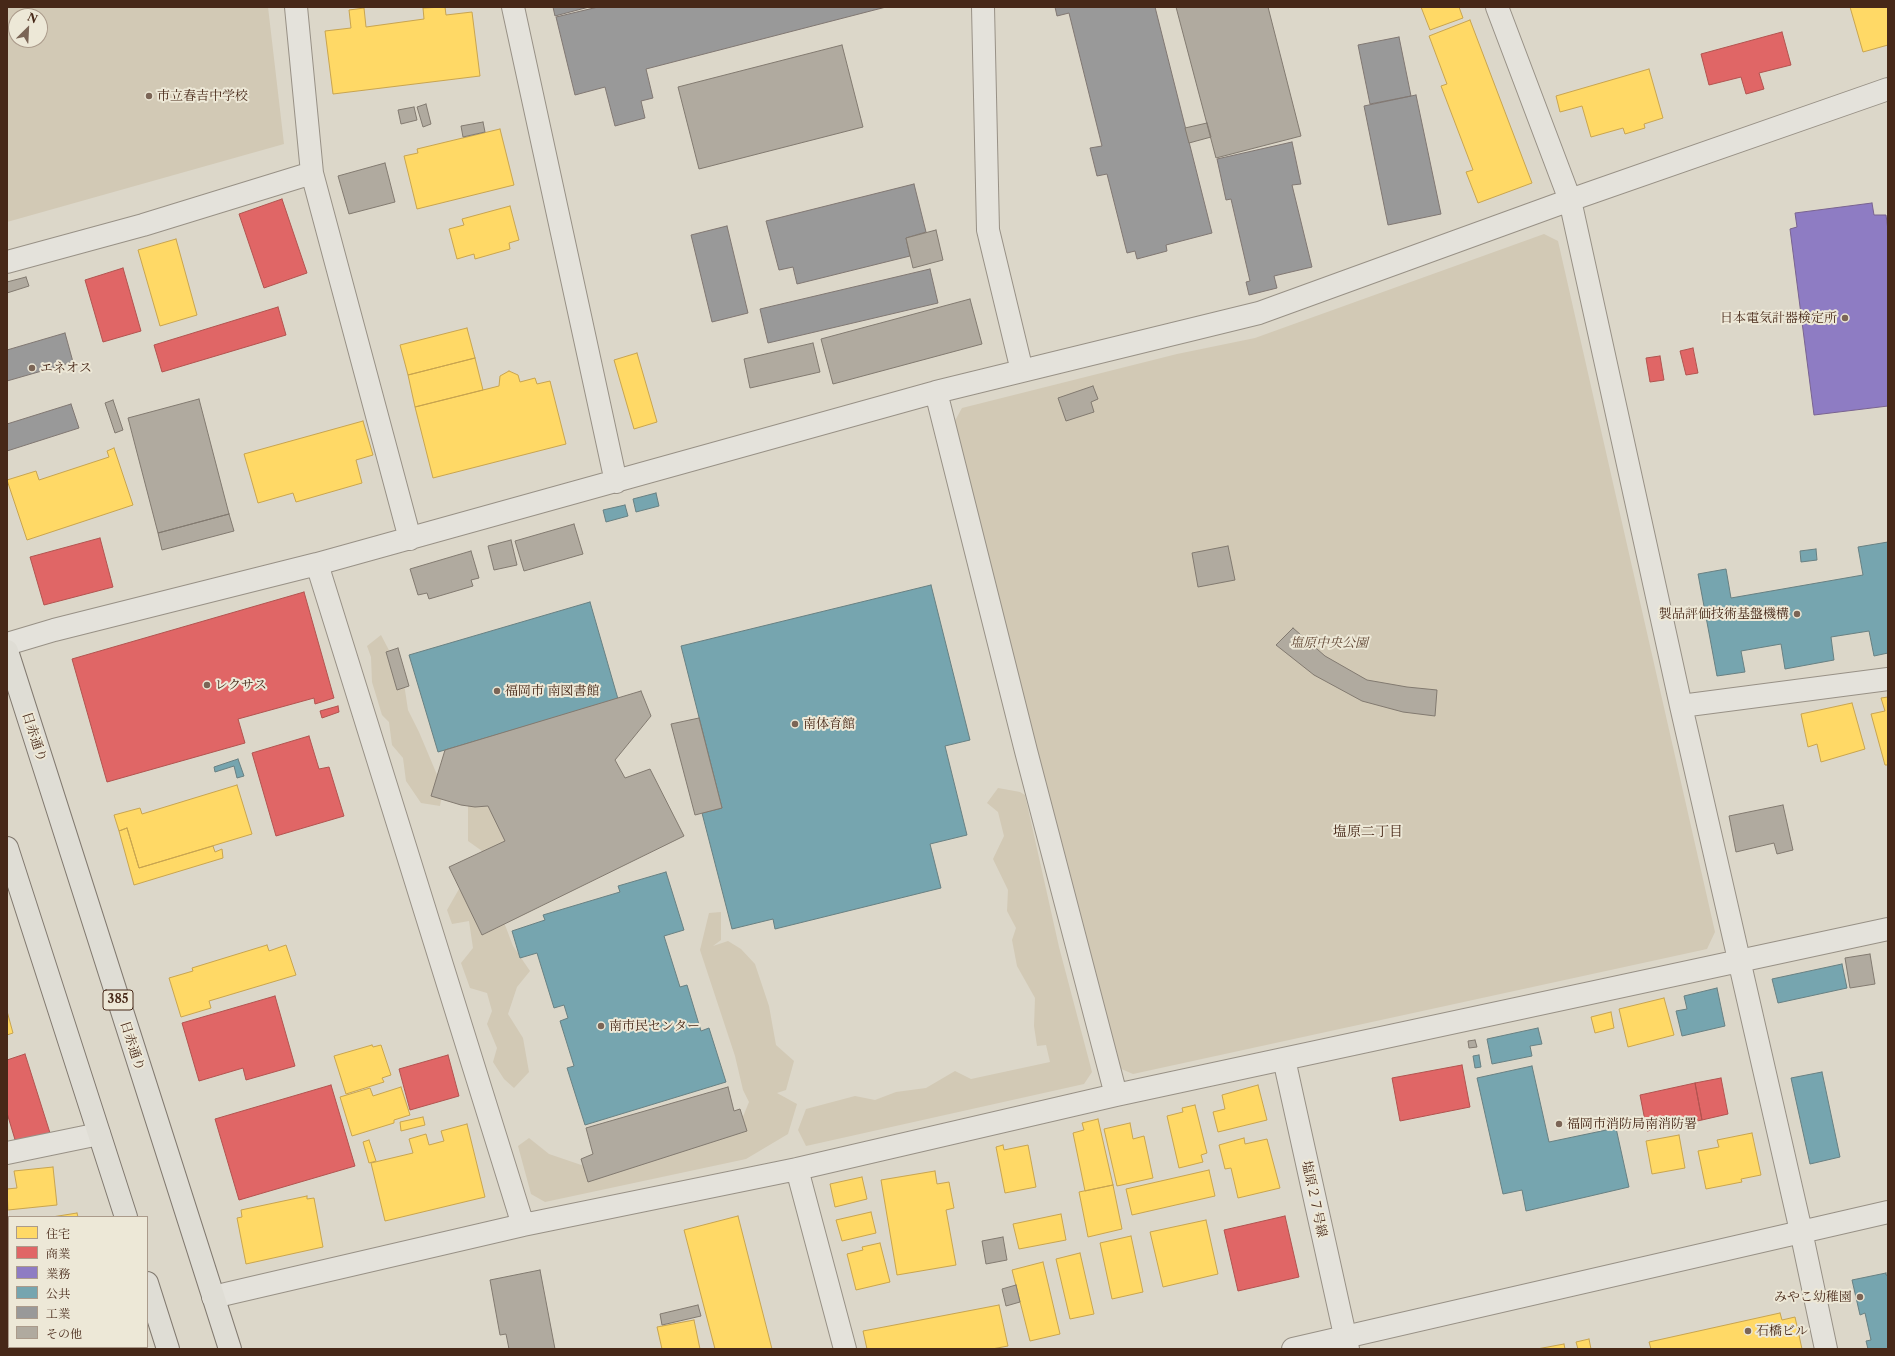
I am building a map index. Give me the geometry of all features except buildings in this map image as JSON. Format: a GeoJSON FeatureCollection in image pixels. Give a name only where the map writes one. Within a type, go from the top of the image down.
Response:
{"type":"FeatureCollection","features":[{"type":"Feature","properties":{"kind":"highway","name":"日赤通り"},"geometry":{"type":"LineString","coordinates":[[7,651],[230,1349]]}},
{"type":"Feature","properties":{"kind":"highway"},"geometry":{"type":"LineString","coordinates":[[7,848],[126,1216]]}},
{"type":"Feature","properties":{"kind":"highway"},"geometry":{"type":"LineString","coordinates":[[148,1286],[168,1349]]}},
{"type":"Feature","properties":{"kind":"street"},"geometry":{"type":"LineString","coordinates":[[296,7],[312,173],[410,539]]}},
{"type":"Feature","properties":{"kind":"street"},"geometry":{"type":"LineString","coordinates":[[513,7],[616,482]]}},
{"type":"Feature","properties":{"kind":"street"},"geometry":{"type":"LineString","coordinates":[[983,7],[988,230],[1022,371]]}},
{"type":"Feature","properties":{"kind":"street"},"geometry":{"type":"LineString","coordinates":[[1497,7],[1570,200],[1681,706],[1801,1231],[1826,1349]]}},
{"type":"Feature","properties":{"kind":"street"},"geometry":{"type":"LineString","coordinates":[[7,644],[54,630],[410,539],[936,392],[1259,312],[1570,200],[1888,90]]}},
{"type":"Feature","properties":{"kind":"street"},"geometry":{"type":"LineString","coordinates":[[7,262],[143,225],[312,173]]}},
{"type":"Feature","properties":{"kind":"street"},"geometry":{"type":"LineString","coordinates":[[936,392],[1028,759],[1116,1095]]}},
{"type":"Feature","properties":{"kind":"street"},"geometry":{"type":"LineString","coordinates":[[317,564],[523,1225]]}},
{"type":"Feature","properties":{"kind":"street"},"geometry":{"type":"LineString","coordinates":[[1681,706],[1888,679]]}},
{"type":"Feature","properties":{"kind":"street"},"geometry":{"type":"LineString","coordinates":[[213,1297],[523,1225],[798,1170],[1116,1095],[1888,929]]}},
{"type":"Feature","properties":{"kind":"street","name":"塩原２７号線"},"geometry":{"type":"LineString","coordinates":[[1284,1059],[1346,1344]]}},
{"type":"Feature","properties":{"kind":"street"},"geometry":{"type":"LineString","coordinates":[[7,1153],[99,1134]]}},
{"type":"Feature","properties":{"kind":"street"},"geometry":{"type":"LineString","coordinates":[[798,1170],[845,1349]]}},
{"type":"Feature","properties":{"kind":"street"},"geometry":{"type":"LineString","coordinates":[[1293,1349],[1346,1344],[1801,1231],[1888,1212]]}},
{"type":"Feature","properties":{"kind":"green space","name":"市立春吉中学校"},"geometry":{"type":"Polygon","coordinates":[[[7,7],[268,7],[284,144],[7,222],[7,7]]]}},
{"type":"Feature","properties":{"kind":"green space","name":"塩原中央公園"},"geometry":{"type":"Polygon","coordinates":[[[1544,234],[1558,241],[1715,932],[1707,949],[1133,1074],[1119,1068],[952,426],[962,408],[1177,354],[1255,338],[1544,234]]]}},
{"type":"Feature","properties":{"kind":"green space"},"geometry":{"type":"Polygon","coordinates":[[[381,635],[403,677],[408,710],[443,789],[440,806],[421,803],[406,781],[403,758],[392,745],[389,722],[382,715],[372,682],[371,657],[367,646],[381,635]]]}},
{"type":"Feature","properties":{"kind":"green space"},"geometry":{"type":"Polygon","coordinates":[[[489,787],[533,845],[489,856],[468,841],[468,793],[489,787]]]}},
{"type":"Feature","properties":{"kind":"green space"},"geometry":{"type":"Polygon","coordinates":[[[998,788],[1020,792],[1025,795],[1059,947],[1092,1072],[1084,1084],[806,1146],[798,1130],[806,1109],[855,1096],[875,1100],[896,1092],[926,1088],[955,1071],[971,1079],[1050,1062],[1046,1045],[1037,1046],[1034,1026],[1035,998],[1017,966],[1012,940],[1016,928],[1007,911],[1008,890],[993,859],[1004,836],[998,812],[987,803],[998,788]]]}},
{"type":"Feature","properties":{"kind":"green space"},"geometry":{"type":"Polygon","coordinates":[[[459,889],[473,907],[502,917],[513,946],[530,971],[517,987],[508,1014],[523,1038],[529,1072],[514,1088],[504,1079],[493,1062],[497,1048],[487,1024],[492,1011],[487,993],[470,988],[461,963],[473,948],[469,921],[452,924],[447,910],[459,889]]]}},
{"type":"Feature","properties":{"kind":"green space"},"geometry":{"type":"Polygon","coordinates":[[[721,912],[721,940],[713,946],[728,941],[741,949],[755,964],[769,1006],[776,1045],[794,1061],[786,1090],[777,1093],[797,1104],[788,1134],[746,1159],[545,1202],[531,1194],[518,1146],[529,1138],[549,1154],[590,1168],[742,1119],[749,1102],[743,1090],[735,1056],[700,950],[709,913],[721,912]]]}},
{"type":"Feature","properties":{"kind":"place","name":"市立春吉中学校"},"geometry":{"type":"Point","coordinates":[149,96]}},
{"type":"Feature","properties":{"kind":"place","name":"日本電気計器検定所"},"geometry":{"type":"Point","coordinates":[1845,318]}},
{"type":"Feature","properties":{"kind":"place","name":"エネオス"},"geometry":{"type":"Point","coordinates":[32,368]}},
{"type":"Feature","properties":{"kind":"place","name":"製品評価技術基盤機構"},"geometry":{"type":"Point","coordinates":[1797,614]}},
{"type":"Feature","properties":{"kind":"place","name":"レクサス"},"geometry":{"type":"Point","coordinates":[207,685]}},
{"type":"Feature","properties":{"kind":"place","name":"福岡市 南図書館"},"geometry":{"type":"Point","coordinates":[497,691]}},
{"type":"Feature","properties":{"kind":"place","name":"南体育館"},"geometry":{"type":"Point","coordinates":[795,724]}},
{"type":"Feature","properties":{"kind":"place","name":"南市民センター"},"geometry":{"type":"Point","coordinates":[601,1026]}},
{"type":"Feature","properties":{"kind":"place","name":"福岡市消防局南消防署"},"geometry":{"type":"Point","coordinates":[1559,1124]}},
{"type":"Feature","properties":{"kind":"place","name":"みやこ幼稚園"},"geometry":{"type":"Point","coordinates":[1860,1297]}},
{"type":"Feature","properties":{"kind":"place","name":"石橋ビル"},"geometry":{"type":"Point","coordinates":[1748,1331]}},
{"type":"Feature","properties":{"kind":"district","name":"塩原二丁目"},"geometry":{"type":"Point","coordinates":[1368,832]}}]}
